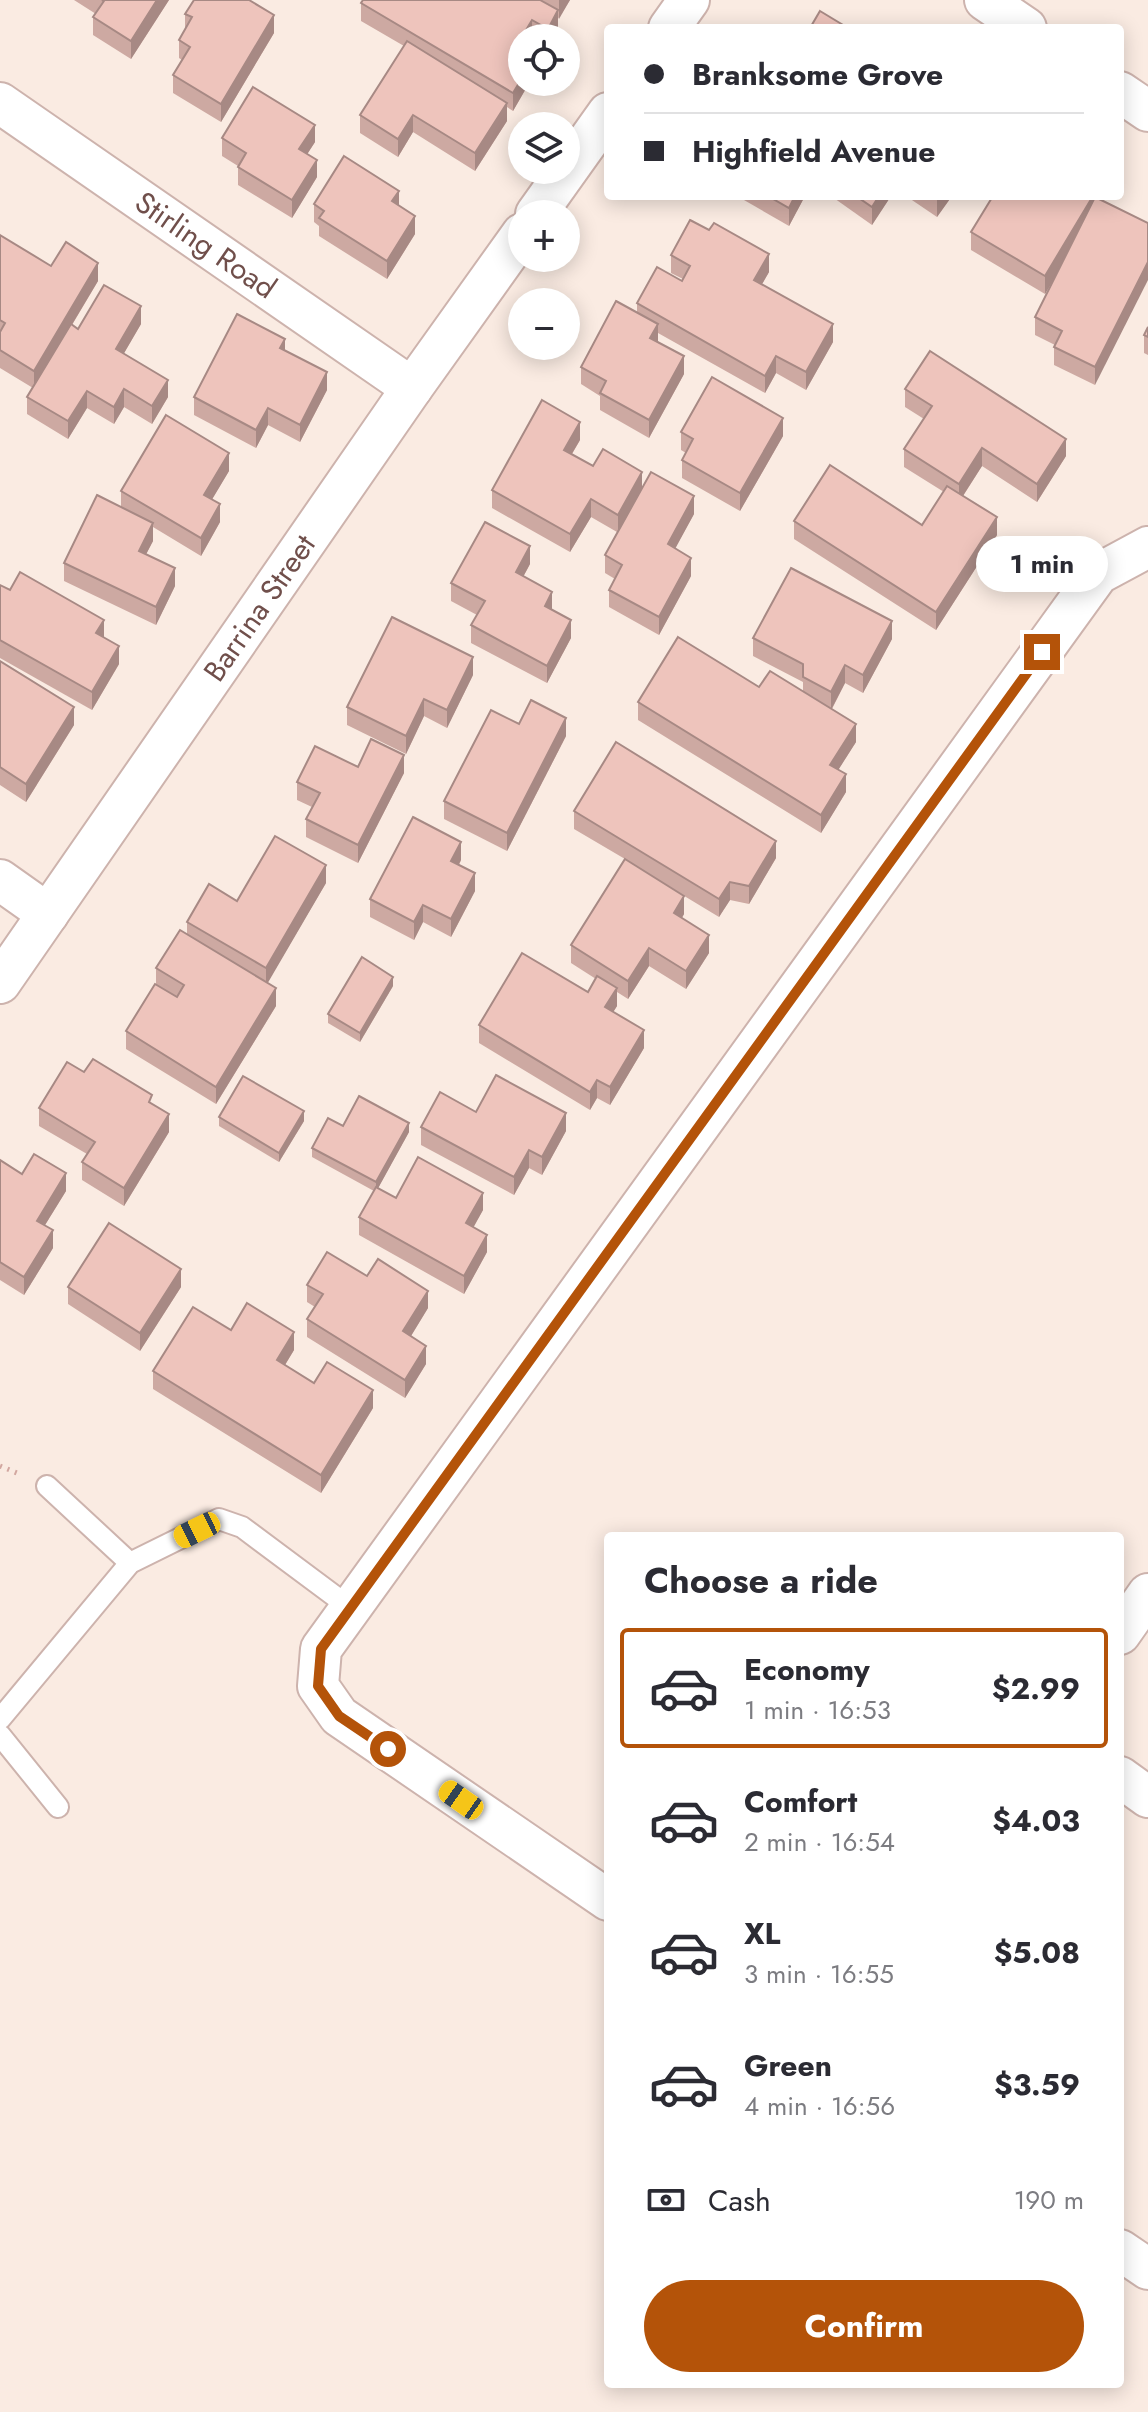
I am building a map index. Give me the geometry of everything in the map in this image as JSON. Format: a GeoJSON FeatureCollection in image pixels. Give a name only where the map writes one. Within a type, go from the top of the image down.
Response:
{"type":"FeatureCollection","features":[{"type":"Feature","properties":{"kind":"street"},"geometry":{"type":"LineString","coordinates":[[672,24],[689,0]]}},
{"type":"Feature","properties":{"kind":"street"},"geometry":{"type":"LineString","coordinates":[[985,0],[1020,24]]}},
{"type":"Feature","properties":{"kind":"street"},"geometry":{"type":"LineString","coordinates":[[1124,95],[1148,111]]}},
{"type":"Feature","properties":{"kind":"street","name":"Stirling Road"},"geometry":{"type":"LineString","coordinates":[[0,103],[412,388]]}},
{"type":"Feature","properties":{"kind":"street"},"geometry":{"type":"LineString","coordinates":[[546,200],[604,119]]}},
{"type":"Feature","properties":{"kind":"street","name":"Barrina Street"},"geometry":{"type":"LineString","coordinates":[[0,983],[508,254]]}},
{"type":"Feature","properties":{"kind":"street"},"geometry":{"type":"LineString","coordinates":[[604,1897],[339,1716],[318,1686],[321,1649],[1098,574],[1148,547]]}},
{"type":"Feature","properties":{"kind":"street"},"geometry":{"type":"LineString","coordinates":[[0,880],[48,914]]}},
{"type":"Feature","properties":{"kind":"street"},"geometry":{"type":"LineString","coordinates":[[1124,1628],[1148,1594]]}},
{"type":"Feature","properties":{"kind":"street"},"geometry":{"type":"LineString","coordinates":[[1124,1780],[1148,1797]]}},
{"type":"Feature","properties":{"kind":"street"},"geometry":{"type":"LineString","coordinates":[[1124,2253],[1148,2269]]}},
{"type":"Feature","properties":{"kind":"lane"},"geometry":{"type":"LineString","coordinates":[[47,1486],[130,1563]]}},
{"type":"Feature","properties":{"kind":"lane"},"geometry":{"type":"LineString","coordinates":[[0,1719],[130,1563],[219,1519],[242,1527],[352,1609]]}},
{"type":"Feature","properties":{"kind":"lane"},"geometry":{"type":"LineString","coordinates":[[0,1735],[58,1807]]}},
{"type":"Feature","properties":{"kind":"building"},"geometry":{"type":"Polygon","coordinates":[[[102,0],[157,0],[131,41],[93,17],[102,0]]]}},
{"type":"Feature","properties":{"kind":"building"},"geometry":{"type":"Polygon","coordinates":[[[194,0],[249,0],[274,15],[221,104],[173,75],[190,47],[179,40],[192,17],[185,14],[194,0]]]}},
{"type":"Feature","properties":{"kind":"building"},"geometry":{"type":"Polygon","coordinates":[[[363,0],[540,0],[558,10],[551,24],[539,24],[532,20],[530,24],[508,24],[508,90],[361,3],[363,0]]]}},
{"type":"Feature","properties":{"kind":"building"},"geometry":{"type":"Polygon","coordinates":[[[820,11],[841,24],[812,24],[820,11]]]}},
{"type":"Feature","properties":{"kind":"building"},"geometry":{"type":"Polygon","coordinates":[[[407,41],[507,103],[475,153],[413,115],[398,139],[360,115],[407,41]]]}},
{"type":"Feature","properties":{"kind":"building"},"geometry":{"type":"Polygon","coordinates":[[[253,87],[315,125],[299,149],[317,160],[292,200],[238,167],[246,153],[222,138],[253,87]]]}},
{"type":"Feature","properties":{"kind":"building"},"geometry":{"type":"Polygon","coordinates":[[[344,156],[399,191],[392,201],[415,216],[387,261],[319,218],[324,211],[314,204],[344,156]]]}},
{"type":"Feature","properties":{"kind":"building"},"geometry":{"type":"Polygon","coordinates":[[[775,200],[793,200],[789,208],[775,200]]]}},
{"type":"Feature","properties":{"kind":"building"},"geometry":{"type":"Polygon","coordinates":[[[862,200],[876,200],[872,207],[862,200]]]}},
{"type":"Feature","properties":{"kind":"building"},"geometry":{"type":"Polygon","coordinates":[[[991,200],[1091,200],[1045,276],[971,232],[991,200]]]}},
{"type":"Feature","properties":{"kind":"building"},"geometry":{"type":"Polygon","coordinates":[[[1094,200],[1101,200],[1148,223],[1148,262],[1095,367],[1054,347],[1062,331],[1035,317],[1094,200]]]}},
{"type":"Feature","properties":{"kind":"building"},"geometry":{"type":"Polygon","coordinates":[[[690,220],[709,230],[714,223],[769,254],[754,280],[833,324],[806,372],[776,356],[765,376],[637,303],[657,267],[682,281],[690,266],[671,255],[690,220]]]}},
{"type":"Feature","properties":{"kind":"building"},"geometry":{"type":"Polygon","coordinates":[[[0,235],[51,266],[66,242],[98,263],[34,371],[0,350],[0,332],[5,323],[0,320],[0,235]]]}},
{"type":"Feature","properties":{"kind":"building"},"geometry":{"type":"Polygon","coordinates":[[[104,285],[141,306],[116,349],[168,380],[152,406],[124,389],[114,407],[87,391],[68,421],[27,397],[71,324],[78,329],[104,285]]]}},
{"type":"Feature","properties":{"kind":"building"},"geometry":{"type":"Polygon","coordinates":[[[616,301],[658,324],[650,338],[684,356],[649,420],[600,393],[606,381],[581,367],[616,301]]]}},
{"type":"Feature","properties":{"kind":"building"},"geometry":{"type":"Polygon","coordinates":[[[237,314],[285,339],[280,348],[327,372],[300,425],[268,408],[256,430],[194,397],[237,314]]]}},
{"type":"Feature","properties":{"kind":"building"},"geometry":{"type":"Polygon","coordinates":[[[930,351],[1066,439],[1037,484],[982,448],[959,484],[904,449],[932,406],[905,389],[930,351]]]}},
{"type":"Feature","properties":{"kind":"building"},"geometry":{"type":"Polygon","coordinates":[[[712,377],[783,418],[740,493],[682,460],[693,439],[681,432],[712,377]]]}},
{"type":"Feature","properties":{"kind":"building"},"geometry":{"type":"Polygon","coordinates":[[[542,400],[580,422],[564,450],[593,466],[603,449],[642,472],[618,515],[591,499],[570,534],[492,490],[542,400]]]}},
{"type":"Feature","properties":{"kind":"building"},"geometry":{"type":"Polygon","coordinates":[[[166,415],[229,453],[204,495],[220,504],[201,538],[121,491],[166,415]]]}},
{"type":"Feature","properties":{"kind":"building"},"geometry":{"type":"Polygon","coordinates":[[[830,465],[922,525],[947,486],[997,517],[936,612],[794,521],[830,465]]]}},
{"type":"Feature","properties":{"kind":"building"},"geometry":{"type":"Polygon","coordinates":[[[651,472],[694,496],[668,544],[691,558],[659,617],[609,590],[622,565],[605,555],[651,472]]]}},
{"type":"Feature","properties":{"kind":"building"},"geometry":{"type":"Polygon","coordinates":[[[97,495],[153,523],[139,551],[175,568],[156,607],[64,563],[97,495]]]}},
{"type":"Feature","properties":{"kind":"building"},"geometry":{"type":"Polygon","coordinates":[[[485,522],[530,546],[516,572],[552,592],[545,606],[571,620],[547,666],[471,625],[485,601],[451,583],[485,522]]]}},
{"type":"Feature","properties":{"kind":"building"},"geometry":{"type":"Polygon","coordinates":[[[791,568],[892,621],[863,675],[845,665],[831,692],[803,677],[803,664],[753,638],[791,568]]]}},
{"type":"Feature","properties":{"kind":"building"},"geometry":{"type":"Polygon","coordinates":[[[20,572],[104,620],[96,633],[119,646],[92,692],[0,640],[0,585],[10,590],[20,572]]]}},
{"type":"Feature","properties":{"kind":"building"},"geometry":{"type":"Polygon","coordinates":[[[392,617],[473,657],[447,710],[424,699],[406,736],[347,707],[392,617]]]}},
{"type":"Feature","properties":{"kind":"building"},"geometry":{"type":"Polygon","coordinates":[[[678,637],[759,687],[770,671],[856,724],[830,765],[846,774],[821,815],[638,702],[678,637]]]}},
{"type":"Feature","properties":{"kind":"building"},"geometry":{"type":"Polygon","coordinates":[[[0,661],[74,707],[26,784],[0,767],[0,661]]]}},
{"type":"Feature","properties":{"kind":"building"},"geometry":{"type":"Polygon","coordinates":[[[531,700],[566,718],[507,833],[444,801],[491,710],[519,724],[531,700]]]}},
{"type":"Feature","properties":{"kind":"building"},"geometry":{"type":"Polygon","coordinates":[[[371,739],[404,755],[358,845],[306,819],[320,793],[297,782],[315,746],[358,767],[371,739]]]}},
{"type":"Feature","properties":{"kind":"building"},"geometry":{"type":"Polygon","coordinates":[[[616,742],[776,841],[749,886],[730,882],[719,899],[574,811],[616,742]]]}},
{"type":"Feature","properties":{"kind":"building"},"geometry":{"type":"Polygon","coordinates":[[[413,817],[461,842],[451,861],[475,873],[451,919],[423,905],[414,922],[370,899],[413,817]]]}},
{"type":"Feature","properties":{"kind":"building"},"geometry":{"type":"Polygon","coordinates":[[[275,836],[326,865],[266,968],[187,922],[209,884],[237,901],[275,836]]]}},
{"type":"Feature","properties":{"kind":"building"},"geometry":{"type":"Polygon","coordinates":[[[625,859],[684,896],[674,913],[709,935],[686,971],[649,948],[628,981],[571,945],[625,859]]]}},
{"type":"Feature","properties":{"kind":"building"},"geometry":{"type":"Polygon","coordinates":[[[180,930],[276,988],[216,1087],[126,1031],[155,984],[177,997],[184,985],[156,968],[180,930]]]}},
{"type":"Feature","properties":{"kind":"building"},"geometry":{"type":"Polygon","coordinates":[[[522,953],[588,992],[597,976],[617,988],[605,1007],[644,1030],[610,1087],[597,1080],[590,1092],[479,1025],[522,953]]]}},
{"type":"Feature","properties":{"kind":"building"},"geometry":{"type":"Polygon","coordinates":[[[362,957],[393,977],[360,1033],[328,1014],[362,957]]]}},
{"type":"Feature","properties":{"kind":"building"},"geometry":{"type":"Polygon","coordinates":[[[93,1059],[152,1095],[149,1102],[169,1114],[124,1188],[82,1162],[95,1142],[39,1108],[67,1062],[84,1072],[93,1059]]]}},
{"type":"Feature","properties":{"kind":"building"},"geometry":{"type":"Polygon","coordinates":[[[496,1075],[566,1113],[542,1157],[529,1150],[514,1177],[421,1127],[440,1092],[476,1112],[496,1075]]]}},
{"type":"Feature","properties":{"kind":"building"},"geometry":{"type":"Polygon","coordinates":[[[243,1076],[304,1111],[279,1153],[219,1117],[243,1076]]]}},
{"type":"Feature","properties":{"kind":"building"},"geometry":{"type":"Polygon","coordinates":[[[359,1096],[409,1123],[376,1182],[312,1148],[328,1118],[343,1126],[359,1096]]]}},
{"type":"Feature","properties":{"kind":"building"},"geometry":{"type":"Polygon","coordinates":[[[34,1154],[66,1173],[37,1221],[53,1230],[24,1277],[0,1262],[0,1160],[22,1174],[34,1154]]]}},
{"type":"Feature","properties":{"kind":"building"},"geometry":{"type":"Polygon","coordinates":[[[418,1157],[483,1193],[466,1223],[487,1235],[464,1276],[359,1217],[376,1187],[396,1198],[418,1157]]]}},
{"type":"Feature","properties":{"kind":"building"},"geometry":{"type":"Polygon","coordinates":[[[109,1223],[181,1269],[140,1333],[68,1287],[109,1223]]]}},
{"type":"Feature","properties":{"kind":"building"},"geometry":{"type":"Polygon","coordinates":[[[327,1252],[367,1276],[378,1259],[428,1291],[403,1331],[426,1346],[405,1380],[307,1319],[323,1294],[307,1285],[327,1252]]]}},
{"type":"Feature","properties":{"kind":"building"},"geometry":{"type":"Polygon","coordinates":[[[247,1303],[294,1332],[277,1360],[314,1383],[327,1362],[373,1390],[321,1475],[153,1371],[193,1307],[231,1330],[247,1303]]]}},
{"type":"Feature","properties":{"kind":"route"},"geometry":{"type":"LineString","coordinates":[[388,1749],[339,1716],[318,1686],[321,1649],[1042,652]]}}]}
